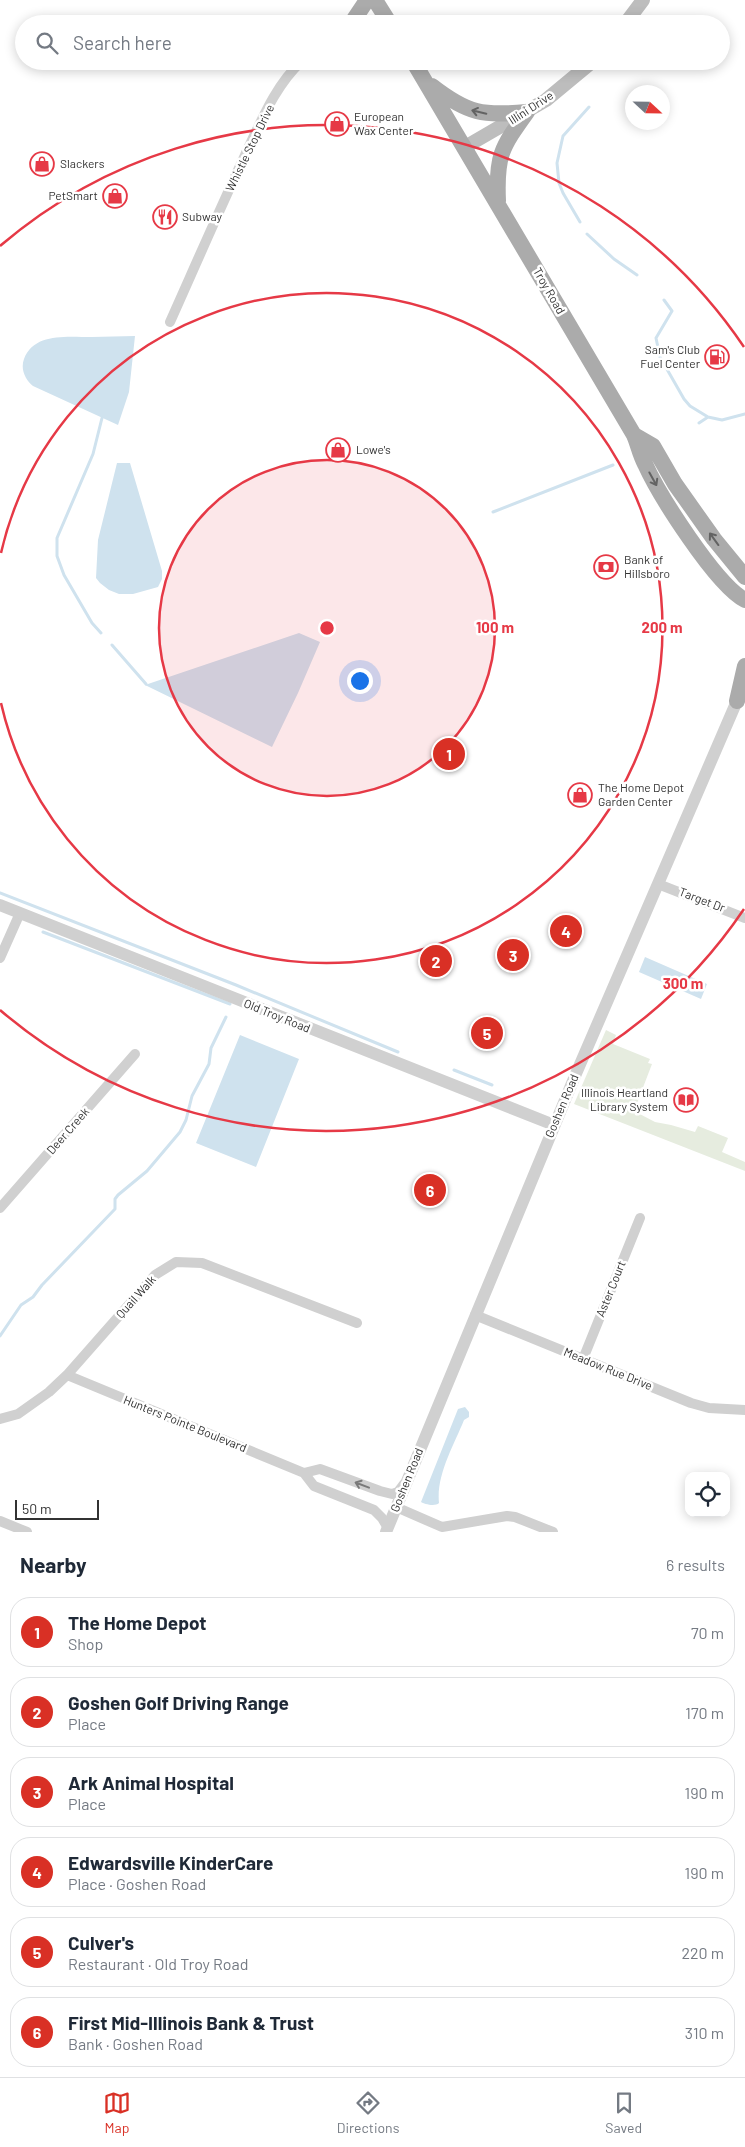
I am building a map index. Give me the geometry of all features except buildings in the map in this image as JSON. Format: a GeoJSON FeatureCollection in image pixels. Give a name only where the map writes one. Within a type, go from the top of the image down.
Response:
{"type":"FeatureCollection","features":[{"type":"Feature","properties":{"kind":"main road"},"geometry":{"type":"LineString","coordinates":[[357,15],[367,0]]}},
{"type":"Feature","properties":{"kind":"main road"},"geometry":{"type":"LineString","coordinates":[[376,0],[385,15]]}},
{"type":"Feature","properties":{"kind":"main road"},"geometry":{"type":"LineString","coordinates":[[632,15],[643,0]]}},
{"type":"Feature","properties":{"kind":"main road","name":"Troy Road"},"geometry":{"type":"LineString","coordinates":[[418,70],[634,435],[644,463],[673,513],[715,570],[743,603]]}},
{"type":"Feature","properties":{"kind":"main road","name":"Illini Drive"},"geometry":{"type":"LineString","coordinates":[[465,147],[527,112],[583,70]]}},
{"type":"Feature","properties":{"kind":"main road"},"geometry":{"type":"LineString","coordinates":[[424,79],[445,96],[476,112],[491,114],[527,112]]}},
{"type":"Feature","properties":{"kind":"main road"},"geometry":{"type":"LineString","coordinates":[[498,203],[498,164],[502,151],[527,112]]}},
{"type":"Feature","properties":{"kind":"main road","name":"Troy Road"},"geometry":{"type":"LineString","coordinates":[[634,435],[653,446],[675,484],[714,539],[742,572]]}},
{"type":"Feature","properties":{"kind":"main road"},"geometry":{"type":"LineString","coordinates":[[742,691],[745,666]]}},
{"type":"Feature","properties":{"kind":"street","name":"Whistle Stop Drive"},"geometry":{"type":"LineString","coordinates":[[170,322],[255,136],[292,70]]}},
{"type":"Feature","properties":{"kind":"street","name":"Goshen Road"},"geometry":{"type":"LineString","coordinates":[[387,1530],[554,1125],[742,691]]}},
{"type":"Feature","properties":{"kind":"street","name":"Target Dr"},"geometry":{"type":"LineString","coordinates":[[658,884],[745,918]]}},
{"type":"Feature","properties":{"kind":"street","name":"Old Troy Road"},"geometry":{"type":"LineString","coordinates":[[0,905],[554,1125]]}},
{"type":"Feature","properties":{"kind":"street"},"geometry":{"type":"LineString","coordinates":[[0,958],[20,913]]}},
{"type":"Feature","properties":{"kind":"street","name":"Deer Creek"},"geometry":{"type":"LineString","coordinates":[[0,1208],[135,1054]]}},
{"type":"Feature","properties":{"kind":"street","name":"Aster Court"},"geometry":{"type":"LineString","coordinates":[[583,1359],[640,1218]]}},
{"type":"Feature","properties":{"kind":"street","name":"Quail Walk"},"geometry":{"type":"LineString","coordinates":[[0,1419],[18,1414],[49,1392],[67,1375],[155,1274],[176,1262],[202,1263],[356,1323]]}},
{"type":"Feature","properties":{"kind":"street","name":"Meadow Rue Drive"},"geometry":{"type":"LineString","coordinates":[[475,1315],[691,1403],[709,1408],[745,1410]]}},
{"type":"Feature","properties":{"kind":"street","name":"Hunters Pointe Boulevard"},"geometry":{"type":"LineString","coordinates":[[67,1375],[304,1473],[314,1486],[374,1510],[382,1518],[387,1530]]}},
{"type":"Feature","properties":{"kind":"street","name":"Hunters Pointe Boulevard"},"geometry":{"type":"LineString","coordinates":[[304,1473],[320,1469],[392,1494],[398,1492],[405,1484]]}},
{"type":"Feature","properties":{"kind":"street"},"geometry":{"type":"LineString","coordinates":[[396,1507],[441,1529],[507,1516],[515,1517],[553,1532]]}},
{"type":"Feature","properties":{"kind":"street"},"geometry":{"type":"LineString","coordinates":[[0,1521],[27,1532]]}},
{"type":"Feature","properties":{"kind":"shaded area"},"geometry":{"type":"Polygon","coordinates":[[[606,1030],[616,1035],[613,1044],[650,1059],[648,1063],[652,1064],[634,1111],[655,1122],[695,1132],[698,1126],[728,1138],[722,1152],[745,1162],[745,1171],[574,1104],[606,1030]]]}},
{"type":"Feature","properties":{"kind":"water"},"geometry":{"type":"Polygon","coordinates":[[[135,336],[129,392],[118,425],[33,386],[24,374],[23,363],[29,350],[35,344],[44,340],[63,337],[135,336]]]}},
{"type":"Feature","properties":{"kind":"water"},"geometry":{"type":"Polygon","coordinates":[[[117,463],[130,463],[162,571],[162,579],[158,587],[133,594],[119,594],[109,590],[96,578],[98,540],[117,463]]]}},
{"type":"Feature","properties":{"kind":"water"},"geometry":{"type":"Polygon","coordinates":[[[299,633],[320,642],[272,747],[145,685],[299,633]]]}},
{"type":"Feature","properties":{"kind":"water"},"geometry":{"type":"Polygon","coordinates":[[[645,957],[707,984],[701,999],[639,972],[645,957]]]}},
{"type":"Feature","properties":{"kind":"water"},"geometry":{"type":"Polygon","coordinates":[[[240,1035],[299,1059],[256,1167],[196,1143],[240,1035]]]}},
{"type":"Feature","properties":{"kind":"water"},"geometry":{"type":"Polygon","coordinates":[[[465,1407],[469,1412],[469,1417],[464,1420],[443,1471],[440,1482],[439,1503],[432,1505],[422,1503],[458,1409],[465,1407]]]}},
{"type":"Feature","properties":{"kind":"waterway"},"geometry":{"type":"LineString","coordinates":[[580,222],[559,183],[557,163],[563,136],[589,107]]}},
{"type":"Feature","properties":{"kind":"waterway"},"geometry":{"type":"LineString","coordinates":[[587,234],[614,259],[637,275]]}},
{"type":"Feature","properties":{"kind":"waterway"},"geometry":{"type":"LineString","coordinates":[[664,300],[672,311],[656,338],[660,357],[684,399],[690,406],[708,417]]}},
{"type":"Feature","properties":{"kind":"waterway"},"geometry":{"type":"LineString","coordinates":[[699,423],[708,417],[722,420],[745,414]]}},
{"type":"Feature","properties":{"kind":"waterway"},"geometry":{"type":"LineString","coordinates":[[101,633],[92,623],[64,575],[57,556],[57,538],[93,454],[102,418]]}},
{"type":"Feature","properties":{"kind":"waterway"},"geometry":{"type":"LineString","coordinates":[[493,512],[613,465]]}},
{"type":"Feature","properties":{"kind":"waterway"},"geometry":{"type":"LineString","coordinates":[[112,645],[146,684]]}},
{"type":"Feature","properties":{"kind":"waterway"},"geometry":{"type":"LineString","coordinates":[[0,893],[236,985],[398,1052]]}},
{"type":"Feature","properties":{"kind":"waterway"},"geometry":{"type":"LineString","coordinates":[[43,932],[230,1004]]}},
{"type":"Feature","properties":{"kind":"waterway"},"geometry":{"type":"LineString","coordinates":[[0,1336],[21,1305],[33,1297],[42,1285],[115,1209],[115,1199],[118,1195],[147,1171],[180,1132],[186,1120],[192,1096],[209,1064],[211,1048],[226,1017]]}},
{"type":"Feature","properties":{"kind":"waterway"},"geometry":{"type":"LineString","coordinates":[[454,1070],[492,1085]]}},
{"type":"Feature","properties":{"kind":"place","name":"European Wax Center"},"geometry":{"type":"Point","coordinates":[337,124]}},
{"type":"Feature","properties":{"kind":"place","name":"Slackers"},"geometry":{"type":"Point","coordinates":[42,164]}},
{"type":"Feature","properties":{"kind":"place","name":"PetSmart"},"geometry":{"type":"Point","coordinates":[115,196]}},
{"type":"Feature","properties":{"kind":"place","name":"Subway"},"geometry":{"type":"Point","coordinates":[165,217]}},
{"type":"Feature","properties":{"kind":"place","name":"Sam's Club Fuel Center"},"geometry":{"type":"Point","coordinates":[717,357]}},
{"type":"Feature","properties":{"kind":"place","name":"Lowe's"},"geometry":{"type":"Point","coordinates":[338,450]}},
{"type":"Feature","properties":{"kind":"place","name":"Bank of Hillsboro"},"geometry":{"type":"Point","coordinates":[606,567]}},
{"type":"Feature","properties":{"kind":"place","name":"The Home Depot"},"geometry":{"type":"Point","coordinates":[449,754]}},
{"type":"Feature","properties":{"kind":"place","name":"The Home Depot Garden Center"},"geometry":{"type":"Point","coordinates":[580,795]}},
{"type":"Feature","properties":{"kind":"place","name":"Edwardsville KinderCare"},"geometry":{"type":"Point","coordinates":[566,931]}},
{"type":"Feature","properties":{"kind":"place","name":"Ark Animal Hospital"},"geometry":{"type":"Point","coordinates":[513,955]}},
{"type":"Feature","properties":{"kind":"place","name":"Goshen Golf Driving Range"},"geometry":{"type":"Point","coordinates":[436,961]}},
{"type":"Feature","properties":{"kind":"place","name":"Culver's"},"geometry":{"type":"Point","coordinates":[487,1033]}},
{"type":"Feature","properties":{"kind":"place","name":"Illinois Heartland Library System"},"geometry":{"type":"Point","coordinates":[686,1100]}},
{"type":"Feature","properties":{"kind":"place","name":"First Mid-Illinois Bank & Trust"},"geometry":{"type":"Point","coordinates":[430,1190]}}]}
